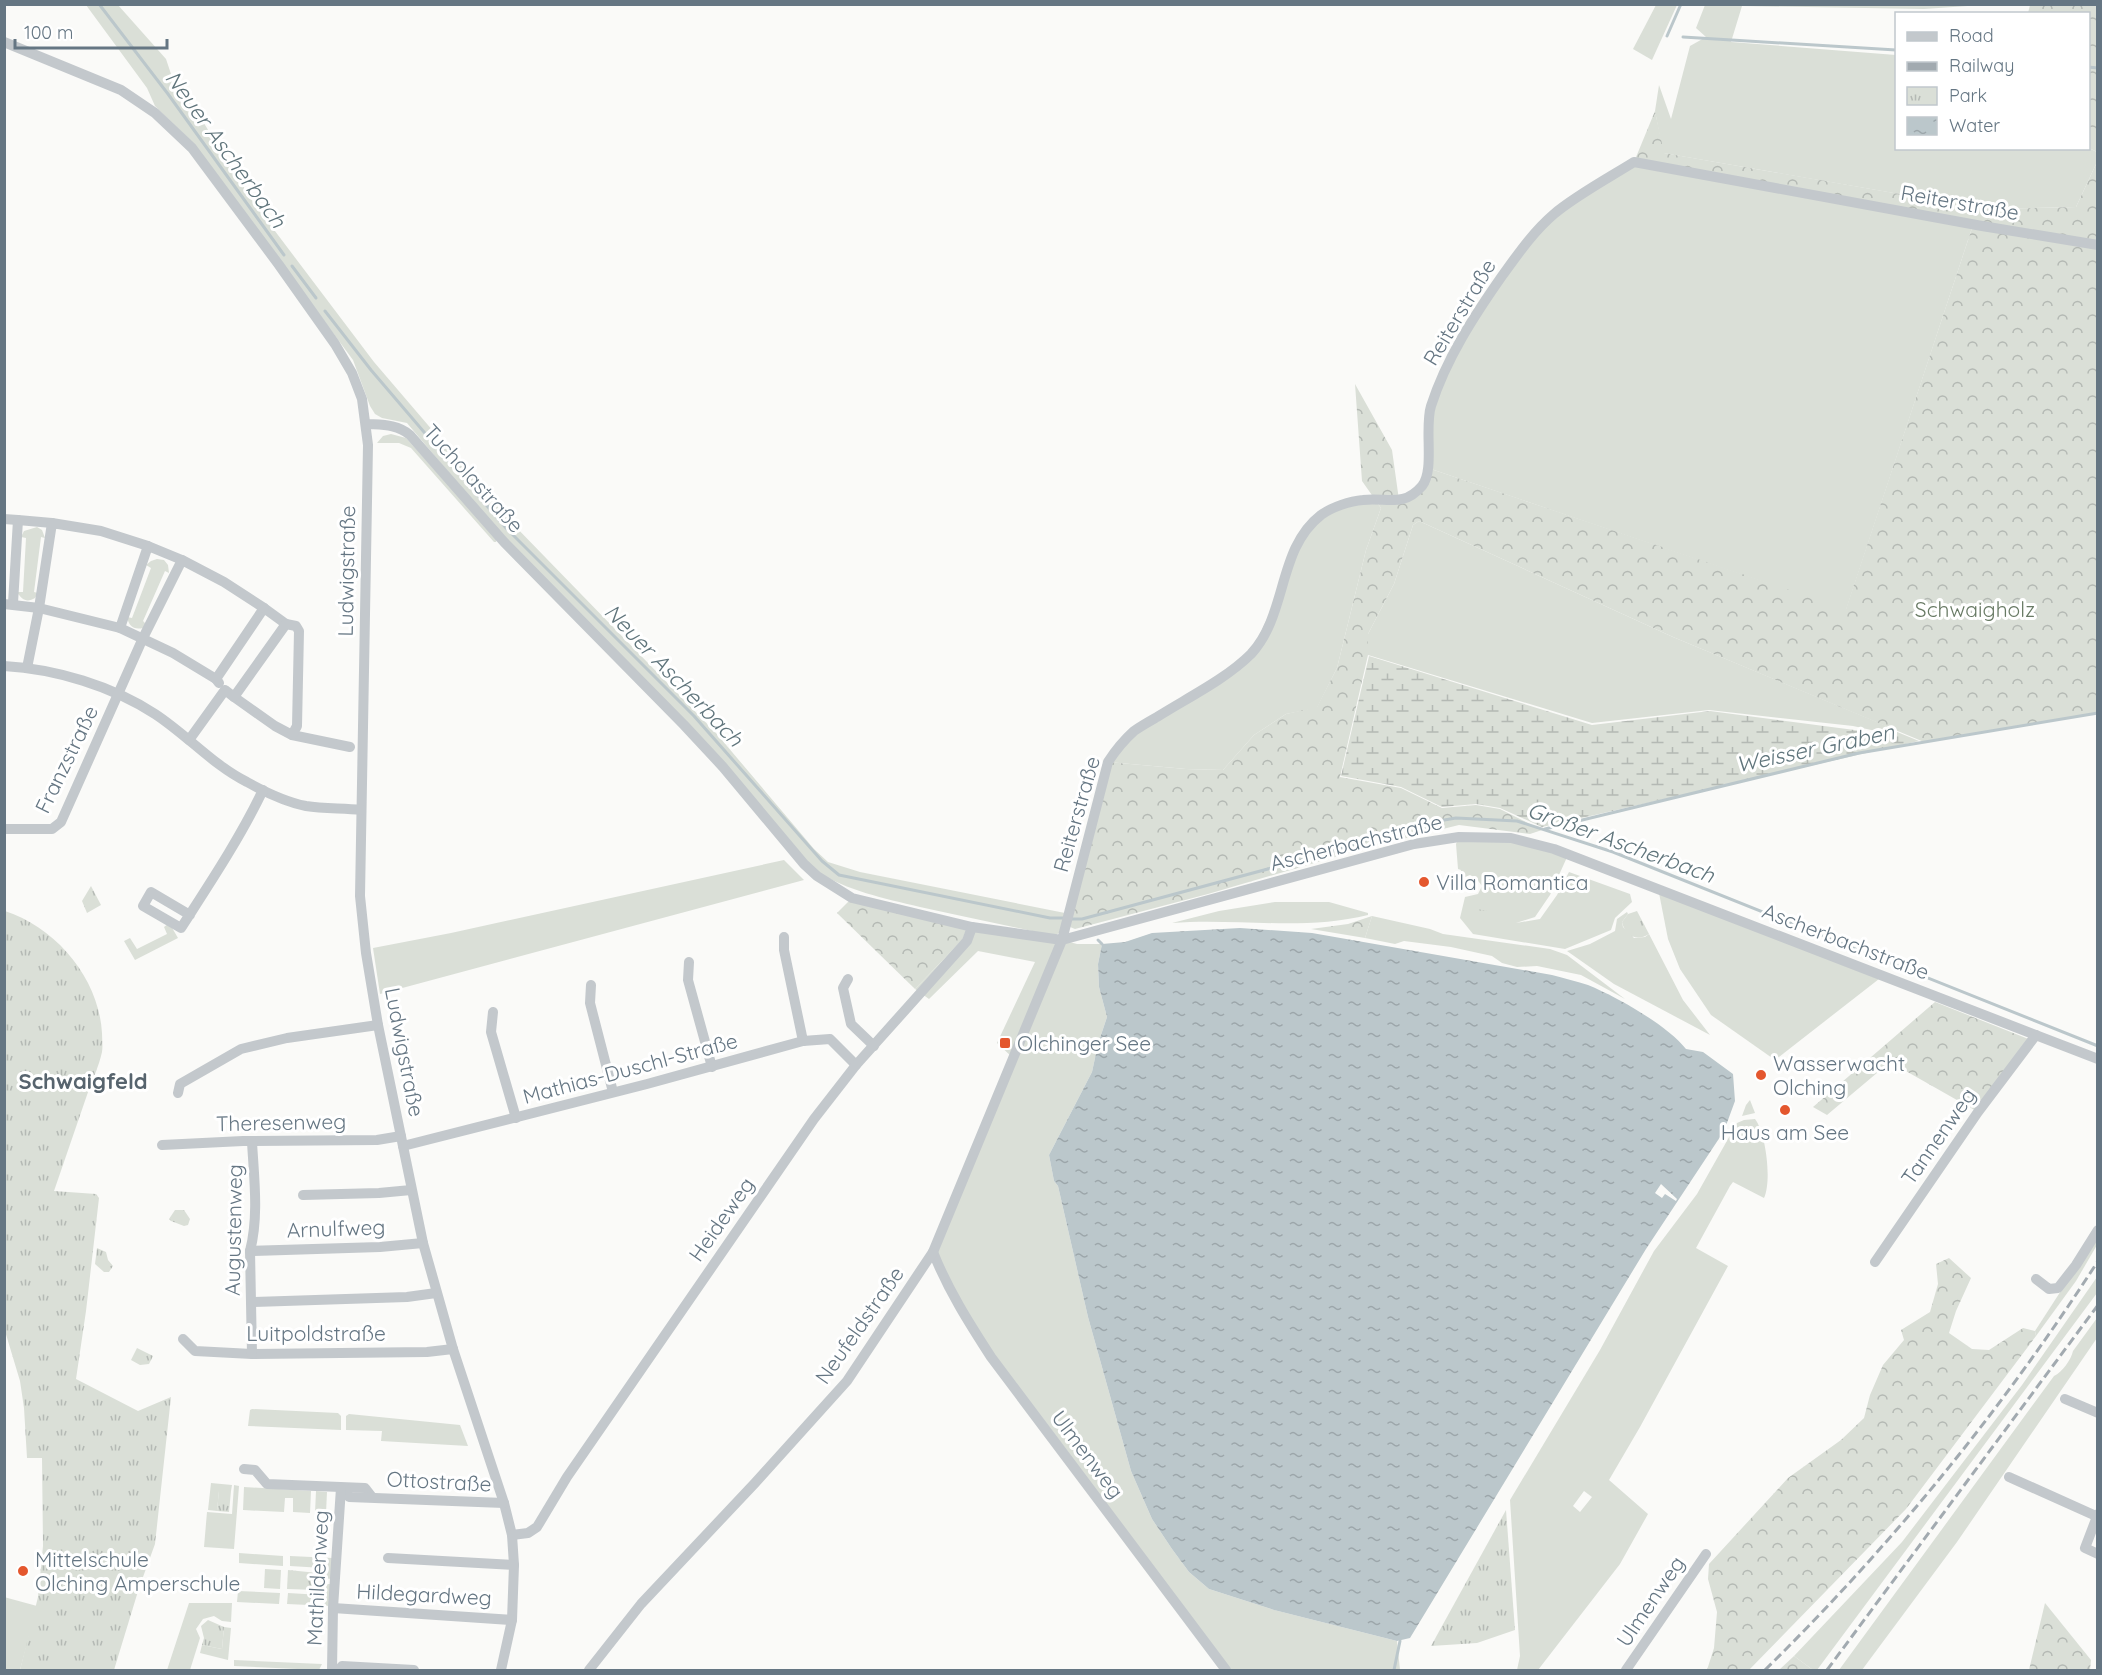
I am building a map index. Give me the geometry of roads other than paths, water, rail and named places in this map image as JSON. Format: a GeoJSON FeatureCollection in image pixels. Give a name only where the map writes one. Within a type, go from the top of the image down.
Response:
{"type":"FeatureCollection","features":[{"type":"Feature","properties":{"kind":"street"},"geometry":{"type":"LineString","coordinates":[[4,42],[65,65],[121,90],[155,113],[192,148],[335,344],[359,390],[367,424]]}},
{"type":"Feature","properties":{"kind":"street","name":"Reiterstraße"},"geometry":{"type":"LineString","coordinates":[[1062,940],[1108,762],[1117,748],[1135,731],[1230,671],[1251,654],[1266,634],[1276,612],[1292,555],[1303,532],[1322,514],[1340,506],[1364,500],[1392,501],[1406,499],[1415,494],[1424,483],[1428,468],[1427,432],[1430,409],[1440,381],[1476,313],[1529,238],[1556,212],[1634,162],[2097,245]]}},
{"type":"Feature","properties":{"kind":"street","name":"Ludwigstraße"},"geometry":{"type":"LineString","coordinates":[[367,424],[368,478],[360,896],[366,953],[378,1025],[423,1243],[453,1349],[504,1503],[512,1535],[514,1565],[512,1620],[501,1671]]}},
{"type":"Feature","properties":{"kind":"street","name":"Tucholastraße"},"geometry":{"type":"LineString","coordinates":[[367,424],[404,429],[416,441],[504,542],[692,733],[795,854],[817,876]]}},
{"type":"Feature","properties":{"kind":"street"},"geometry":{"type":"LineString","coordinates":[[4,519],[52,523],[101,531],[148,546],[182,560],[216,578],[286,624],[296,626],[299,631],[297,726],[292,735]]}},
{"type":"Feature","properties":{"kind":"street"},"geometry":{"type":"LineString","coordinates":[[18,520],[9,604],[39,608],[120,627],[216,679],[234,697],[292,735],[350,747]]}},
{"type":"Feature","properties":{"kind":"street"},"geometry":{"type":"LineString","coordinates":[[27,668],[52,523]]}},
{"type":"Feature","properties":{"kind":"street"},"geometry":{"type":"LineString","coordinates":[[120,627],[148,546]]}},
{"type":"Feature","properties":{"kind":"street","name":"Franzstraße"},"geometry":{"type":"LineString","coordinates":[[4,829],[52,829],[61,822],[143,638],[182,560]]}},
{"type":"Feature","properties":{"kind":"street"},"geometry":{"type":"LineString","coordinates":[[216,679],[264,608]]}},
{"type":"Feature","properties":{"kind":"street"},"geometry":{"type":"LineString","coordinates":[[234,697],[286,624]]}},
{"type":"Feature","properties":{"kind":"street"},"geometry":{"type":"LineString","coordinates":[[4,666],[62,675],[118,696],[156,715],[221,766],[263,790],[307,806],[361,810]]}},
{"type":"Feature","properties":{"kind":"street"},"geometry":{"type":"LineString","coordinates":[[189,740],[225,690]]}},
{"type":"Feature","properties":{"kind":"street"},"geometry":{"type":"LineString","coordinates":[[190,915],[245,826],[263,790]]}},
{"type":"Feature","properties":{"kind":"street","name":"Ascherbachstraße"},"geometry":{"type":"LineString","coordinates":[[817,876],[852,898],[972,927],[1062,940],[1414,844],[1460,837],[1511,838],[1554,849],[2097,1059]]}},
{"type":"Feature","properties":{"kind":"street","name":"Heideweg"},"geometry":{"type":"LineString","coordinates":[[512,1535],[528,1533],[537,1527],[567,1477],[808,1127],[856,1065],[967,941],[972,927]]}},
{"type":"Feature","properties":{"kind":"street"},"geometry":{"type":"LineString","coordinates":[[784,937],[784,950],[803,1041]]}},
{"type":"Feature","properties":{"kind":"street","name":"Neufeldstraße"},"geometry":{"type":"LineString","coordinates":[[589,1671],[641,1604],[847,1381],[933,1252],[1062,940]]}},
{"type":"Feature","properties":{"kind":"street"},"geometry":{"type":"LineString","coordinates":[[689,962],[688,980],[712,1067]]}},
{"type":"Feature","properties":{"kind":"street"},"geometry":{"type":"LineString","coordinates":[[848,979],[843,988],[851,1024],[874,1046]]}},
{"type":"Feature","properties":{"kind":"street"},"geometry":{"type":"LineString","coordinates":[[591,985],[590,1003],[613,1092]]}},
{"type":"Feature","properties":{"kind":"street"},"geometry":{"type":"LineString","coordinates":[[493,1012],[491,1032],[516,1118]]}},
{"type":"Feature","properties":{"kind":"street"},"geometry":{"type":"LineString","coordinates":[[178,1093],[180,1084],[241,1049],[287,1038],[378,1025]]}},
{"type":"Feature","properties":{"kind":"street","name":"Tannenweg"},"geometry":{"type":"LineString","coordinates":[[1875,1262],[1971,1122],[2036,1035]]}},
{"type":"Feature","properties":{"kind":"street","name":"Mathias-Duschl-Straße"},"geometry":{"type":"LineString","coordinates":[[402,1141],[516,1118],[803,1041],[830,1038],[856,1065]]}},
{"type":"Feature","properties":{"kind":"street","name":"Theresenweg"},"geometry":{"type":"LineString","coordinates":[[162,1145],[402,1141]]}},
{"type":"Feature","properties":{"kind":"street","name":"Augustenweg"},"geometry":{"type":"LineString","coordinates":[[252,1142],[255,1195],[253,1238],[250,1251],[252,1354]]}},
{"type":"Feature","properties":{"kind":"street"},"geometry":{"type":"LineString","coordinates":[[303,1195],[411,1190]]}},
{"type":"Feature","properties":{"kind":"street"},"geometry":{"type":"LineString","coordinates":[[2036,1280],[2049,1289],[2058,1287],[2076,1265],[2097,1230]]}},
{"type":"Feature","properties":{"kind":"street","name":"Arnulfweg"},"geometry":{"type":"LineString","coordinates":[[250,1251],[380,1247],[423,1243]]}},
{"type":"Feature","properties":{"kind":"street","name":"Ulmenweg"},"geometry":{"type":"LineString","coordinates":[[933,1252],[944,1281],[991,1357],[1226,1671]]}},
{"type":"Feature","properties":{"kind":"street"},"geometry":{"type":"LineString","coordinates":[[251,1302],[407,1297],[436,1293]]}},
{"type":"Feature","properties":{"kind":"street","name":"Luitpoldstraße"},"geometry":{"type":"LineString","coordinates":[[183,1339],[195,1351],[252,1354],[428,1352],[453,1349]]}},
{"type":"Feature","properties":{"kind":"street"},"geometry":{"type":"LineString","coordinates":[[2065,1399],[2097,1413]]}},
{"type":"Feature","properties":{"kind":"street","name":"Ottostraße"},"geometry":{"type":"LineString","coordinates":[[243,1469],[255,1470],[267,1484],[343,1488],[350,1497],[504,1503]]}},
{"type":"Feature","properties":{"kind":"street"},"geometry":{"type":"LineString","coordinates":[[2009,1477],[2097,1515],[2085,1548],[2097,1554]]}},
{"type":"Feature","properties":{"kind":"street","name":"Mathildenweg"},"geometry":{"type":"LineString","coordinates":[[332,1671],[333,1608],[343,1488]]}},
{"type":"Feature","properties":{"kind":"street","name":"Ulmenweg"},"geometry":{"type":"LineString","coordinates":[[1626,1671],[1706,1554]]}},
{"type":"Feature","properties":{"kind":"street"},"geometry":{"type":"LineString","coordinates":[[388,1558],[514,1565]]}},
{"type":"Feature","properties":{"kind":"street","name":"Hildegardweg"},"geometry":{"type":"LineString","coordinates":[[333,1608],[512,1620]]}},
{"type":"Feature","properties":{"kind":"street"},"geometry":{"type":"LineString","coordinates":[[339,1671],[342,1666],[367,1670],[414,1671]]}},
{"type":"Feature","properties":{"kind":"water","name":"Olchinger See"},"geometry":{"type":"Polygon","coordinates":[[[1240,928],[1312,933],[1552,975],[1579,982],[1600,990],[1641,1012],[1678,1040],[1686,1049],[1703,1052],[1733,1074],[1735,1101],[1724,1131],[1646,1249],[1410,1638],[1397,1641],[1274,1610],[1209,1589],[1189,1572],[1152,1519],[1131,1471],[1088,1317],[1058,1186],[1054,1181],[1049,1155],[1092,1072],[1107,1017],[1099,987],[1098,964],[1102,944],[1125,942],[1152,933],[1240,928]]]}},
{"type":"Feature","properties":{"kind":"waterway","name":"Neuer Ascherbach"},"geometry":{"type":"LineString","coordinates":[[99,4],[168,94],[284,255]]}},
{"type":"Feature","properties":{"kind":"waterway"},"geometry":{"type":"LineString","coordinates":[[1667,36],[1681,4]]}},
{"type":"Feature","properties":{"kind":"waterway"},"geometry":{"type":"LineString","coordinates":[[1683,37],[1895,50]]}},
{"type":"Feature","properties":{"kind":"waterway"},"geometry":{"type":"LineString","coordinates":[[2090,67],[2098,68]]}},
{"type":"Feature","properties":{"kind":"waterway","name":"Neuer Ascherbach"},"geometry":{"type":"LineString","coordinates":[[292,266],[316,298]]}},
{"type":"Feature","properties":{"kind":"waterway","name":"Neuer Ascherbach"},"geometry":{"type":"LineString","coordinates":[[325,311],[371,370],[506,528],[694,716],[822,861],[839,875],[1050,918],[1065,918]]}},
{"type":"Feature","properties":{"kind":"waterway","name":"Weisser Graben"},"geometry":{"type":"LineString","coordinates":[[1545,829],[1859,753],[2098,713]]}},
{"type":"Feature","properties":{"kind":"waterway","name":"Großer Ascherbach"},"geometry":{"type":"LineString","coordinates":[[1071,919],[1082,919],[1331,852],[1403,827],[1456,818],[1517,821],[1613,852],[2098,1046]]}},
{"type":"Feature","properties":{"kind":"waterway"},"geometry":{"type":"LineString","coordinates":[[1098,940],[1102,944]]}},
{"type":"Feature","properties":{"kind":"waterway"},"geometry":{"type":"LineString","coordinates":[[1394,1670],[1400,1641]]}},
{"type":"Feature","properties":{"kind":"railway"},"geometry":{"type":"LineString","coordinates":[[1765,1670],[1857,1575],[1943,1475],[2023,1370],[2098,1261]]}},
{"type":"Feature","properties":{"kind":"railway"},"geometry":{"type":"LineString","coordinates":[[1827,1670],[2098,1305]]}},
{"type":"Feature","properties":{"kind":"place","name":"Villa Romantica"},"geometry":{"type":"Point","coordinates":[1424,882]}},
{"type":"Feature","properties":{"kind":"place","name":"Olchinger See"},"geometry":{"type":"Point","coordinates":[1005,1043]}},
{"type":"Feature","properties":{"kind":"place","name":"Wasserwacht Olching"},"geometry":{"type":"Point","coordinates":[1761,1075]}},
{"type":"Feature","properties":{"kind":"place","name":"Haus am See"},"geometry":{"type":"Point","coordinates":[1785,1110]}},
{"type":"Feature","properties":{"kind":"place","name":"Mittelschule Olching Amperschule"},"geometry":{"type":"Point","coordinates":[23,1571]}},
{"type":"Feature","properties":{"kind":"district","name":"Schwaigfeld"},"geometry":{"type":"Point","coordinates":[83,1081]}},
{"type":"Feature","properties":{"kind":"park label","name":"Schwaigholz"},"geometry":{"type":"Point","coordinates":[1975,609]}}]}
